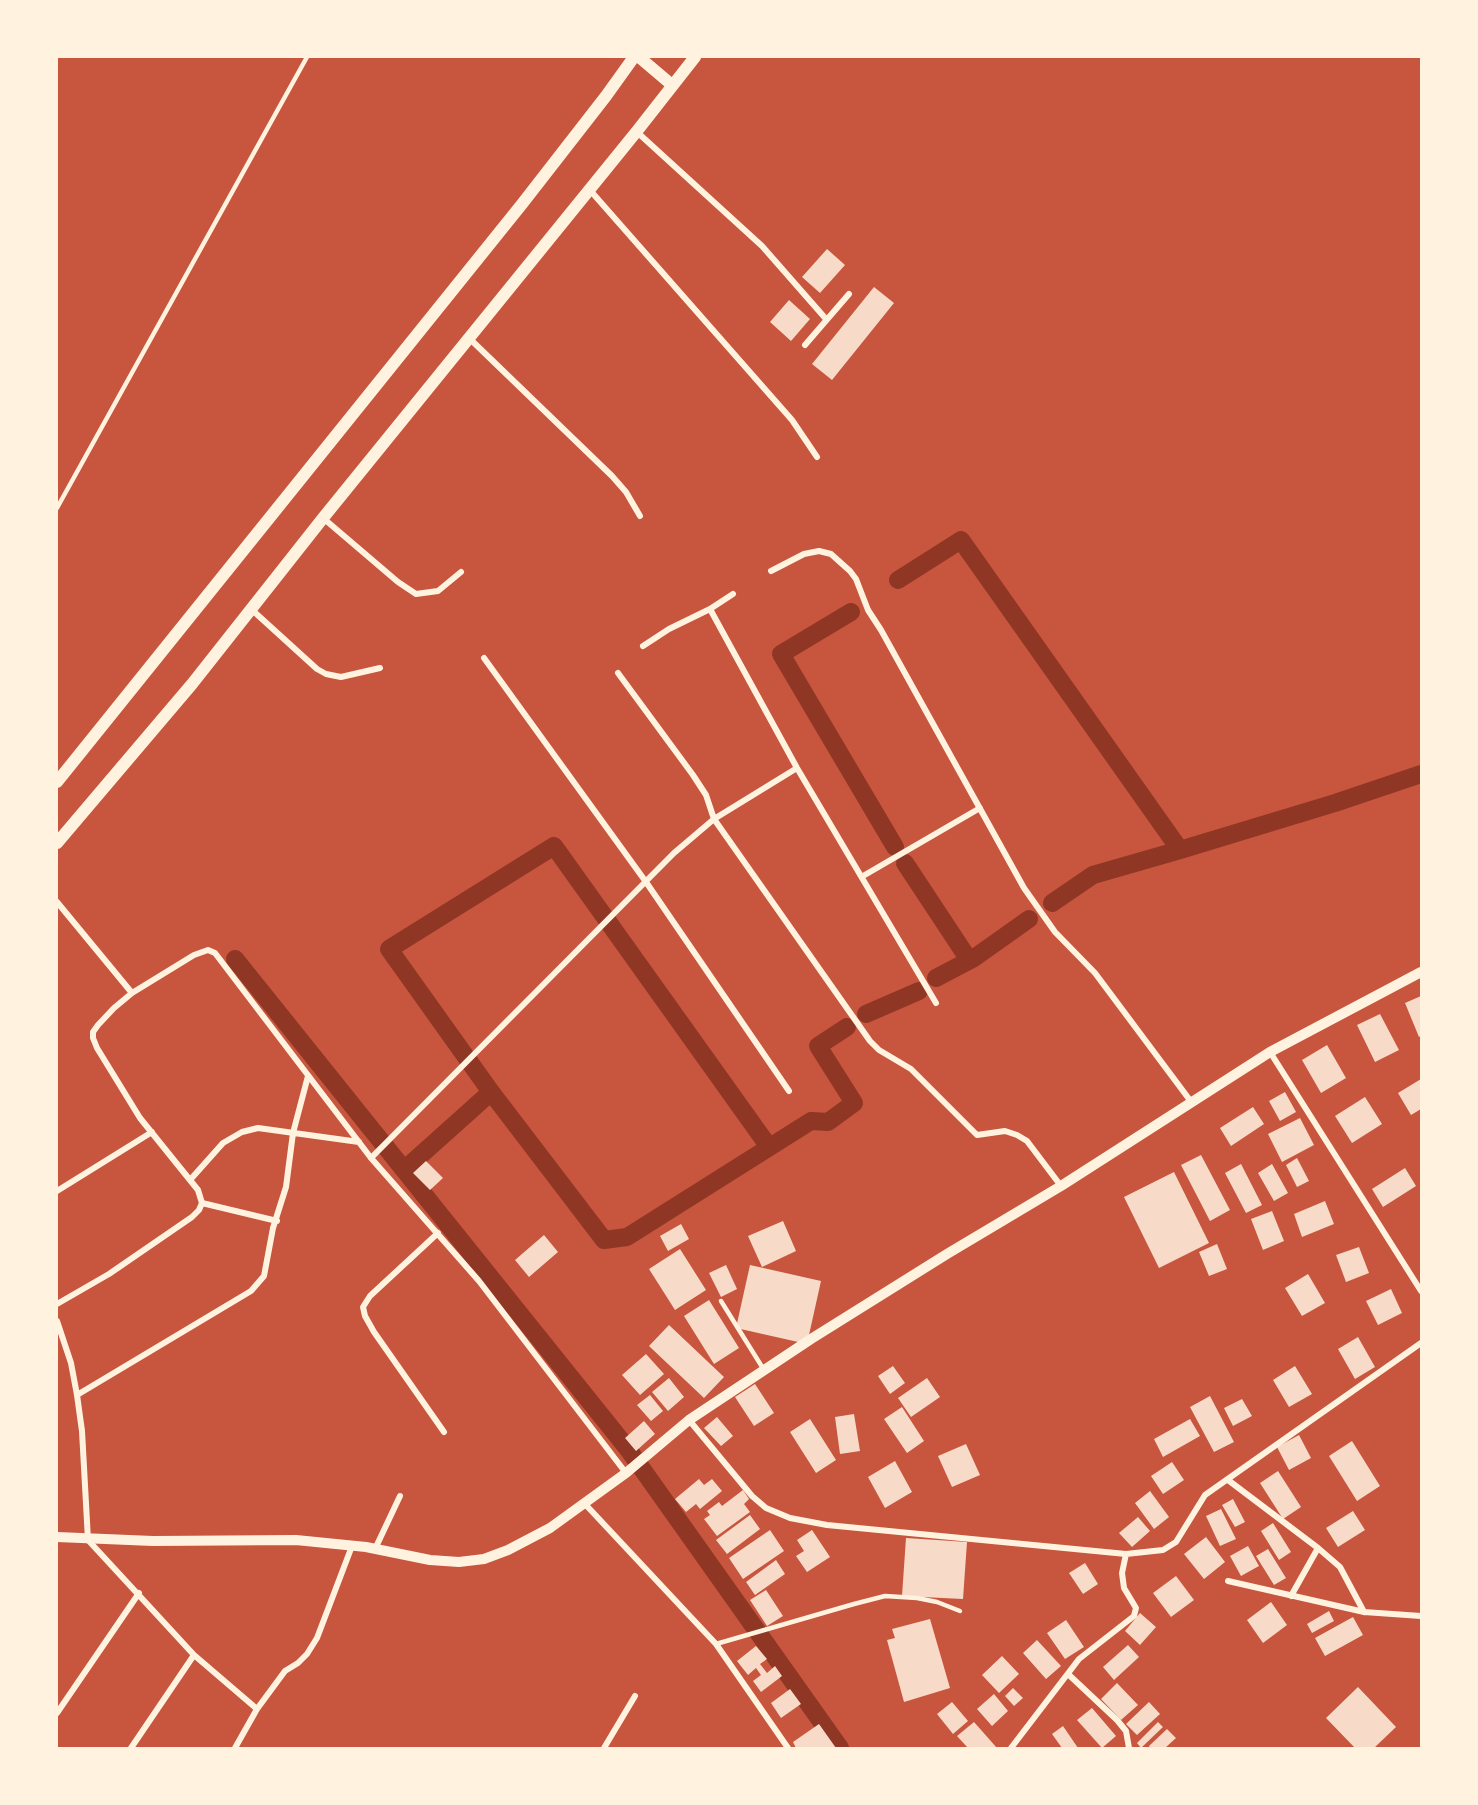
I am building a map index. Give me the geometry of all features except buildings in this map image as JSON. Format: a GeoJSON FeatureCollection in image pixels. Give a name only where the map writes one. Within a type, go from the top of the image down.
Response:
{"type":"FeatureCollection","features":[{"type":"Feature","properties":{"kind":"main road"},"geometry":{"type":"LineString","coordinates":[[57,782],[522,204],[634,57]]}},
{"type":"Feature","properties":{"kind":"main road"},"geometry":{"type":"LineString","coordinates":[[639,57],[672,85]]}},
{"type":"Feature","properties":{"kind":"main road"},"geometry":{"type":"LineString","coordinates":[[57,843],[192,684],[694,57]]}},
{"type":"Feature","properties":{"kind":"street"},"geometry":{"type":"LineString","coordinates":[[637,131],[762,246],[826,319]]}},
{"type":"Feature","properties":{"kind":"street"},"geometry":{"type":"LineString","coordinates":[[589,189],[792,420],[817,457]]}},
{"type":"Feature","properties":{"kind":"street"},"geometry":{"type":"LineString","coordinates":[[805,345],[849,294]]}},
{"type":"Feature","properties":{"kind":"street"},"geometry":{"type":"LineString","coordinates":[[470,338],[612,476],[627,492],[640,516]]}},
{"type":"Feature","properties":{"kind":"street"},"geometry":{"type":"LineString","coordinates":[[323,518],[398,582],[416,594],[438,591],[461,572]]}},
{"type":"Feature","properties":{"kind":"street"},"geometry":{"type":"LineString","coordinates":[[771,571],[804,554],[819,550],[831,554],[850,571],[856,579],[868,610],[1024,888],[1055,932],[1095,973],[1192,1102]]}},
{"type":"Feature","properties":{"kind":"street"},"geometry":{"type":"LineString","coordinates":[[643,646],[733,594]]}},
{"type":"Feature","properties":{"kind":"street"},"geometry":{"type":"LineString","coordinates":[[251,609],[317,669],[326,674],[341,677],[380,668]]}},
{"type":"Feature","properties":{"kind":"street"},"geometry":{"type":"LineString","coordinates":[[710,609],[797,768],[863,876],[936,1003]]}},
{"type":"Feature","properties":{"kind":"street"},"geometry":{"type":"LineString","coordinates":[[484,658],[646,882],[789,1091]]}},
{"type":"Feature","properties":{"kind":"street"},"geometry":{"type":"LineString","coordinates":[[618,673],[693,775],[706,795],[714,819],[870,1041],[879,1050],[911,1069],[977,1135],[1005,1131],[1027,1141],[1061,1186]]}},
{"type":"Feature","properties":{"kind":"street"},"geometry":{"type":"LineString","coordinates":[[371,1158],[674,853],[714,819],[797,768]]}},
{"type":"Feature","properties":{"kind":"street"},"geometry":{"type":"LineString","coordinates":[[863,876],[980,808]]}},
{"type":"Feature","properties":{"kind":"street"},"geometry":{"type":"LineString","coordinates":[[57,902],[132,993]]}},
{"type":"Feature","properties":{"kind":"street"},"geometry":{"type":"LineString","coordinates":[[57,1304],[109,1274],[192,1217],[202,1203],[198,1190],[140,1118],[97,1048],[93,1032],[114,1008],[132,993],[194,955],[208,950],[214,953],[371,1158],[479,1281],[629,1470]]}},
{"type":"Feature","properties":{"kind":"street"},"geometry":{"type":"LineString","coordinates":[[57,1537],[88,1540],[296,1540],[375,1549],[430,1560],[459,1562],[484,1559],[508,1550],[550,1528],[585,1503],[689,1420],[938,1260],[1061,1186],[1270,1052],[1421,972]]}},
{"type":"Feature","properties":{"kind":"street"},"geometry":{"type":"LineString","coordinates":[[1270,1052],[1421,1291]]}},
{"type":"Feature","properties":{"kind":"street"},"geometry":{"type":"LineString","coordinates":[[77,1395],[251,1291],[264,1276],[273,1228],[286,1187],[293,1133],[308,1076]]}},
{"type":"Feature","properties":{"kind":"street"},"geometry":{"type":"LineString","coordinates":[[190,1180],[223,1143],[242,1132],[258,1128],[359,1142]]}},
{"type":"Feature","properties":{"kind":"street"},"geometry":{"type":"LineString","coordinates":[[57,1191],[152,1132]]}},
{"type":"Feature","properties":{"kind":"street"},"geometry":{"type":"LineString","coordinates":[[202,1203],[277,1221]]}},
{"type":"Feature","properties":{"kind":"street"},"geometry":{"type":"LineString","coordinates":[[438,1233],[370,1296],[363,1307],[374,1332],[444,1432]]}},
{"type":"Feature","properties":{"kind":"street"},"geometry":{"type":"LineString","coordinates":[[57,1321],[71,1363],[77,1395],[82,1431],[88,1540],[194,1655],[256,1709]]}},
{"type":"Feature","properties":{"kind":"street"},"geometry":{"type":"LineString","coordinates":[[689,1420],[752,1496],[766,1508],[790,1518],[827,1525],[1126,1554],[1164,1550],[1176,1542],[1205,1495],[1421,1343]]}},
{"type":"Feature","properties":{"kind":"street"},"geometry":{"type":"LineString","coordinates":[[1228,1480],[1340,1567],[1364,1612]]}},
{"type":"Feature","properties":{"kind":"street"},"geometry":{"type":"LineString","coordinates":[[375,1549],[400,1496]]}},
{"type":"Feature","properties":{"kind":"street"},"geometry":{"type":"LineString","coordinates":[[585,1503],[716,1644],[788,1748]]}},
{"type":"Feature","properties":{"kind":"street"},"geometry":{"type":"LineString","coordinates":[[235,1748],[256,1709],[285,1671],[307,1654],[317,1638],[352,1546]]}},
{"type":"Feature","properties":{"kind":"street"},"geometry":{"type":"LineString","coordinates":[[1292,1596],[1318,1548]]}},
{"type":"Feature","properties":{"kind":"street"},"geometry":{"type":"LineString","coordinates":[[1011,1748],[1079,1659],[1134,1616],[1136,1608],[1124,1588],[1122,1573],[1126,1554]]}},
{"type":"Feature","properties":{"kind":"street"},"geometry":{"type":"LineString","coordinates":[[1228,1581],[1364,1612],[1421,1616]]}},
{"type":"Feature","properties":{"kind":"street"},"geometry":{"type":"LineString","coordinates":[[57,1713],[139,1593]]}},
{"type":"Feature","properties":{"kind":"street"},"geometry":{"type":"LineString","coordinates":[[131,1748],[194,1655]]}},
{"type":"Feature","properties":{"kind":"street"},"geometry":{"type":"LineString","coordinates":[[1068,1674],[1117,1720],[1126,1731],[1129,1748]]}},
{"type":"Feature","properties":{"kind":"street"},"geometry":{"type":"LineString","coordinates":[[604,1748],[634,1696]]}},
{"type":"Feature","properties":{"kind":"lane"},"geometry":{"type":"LineString","coordinates":[[57,508],[306,57]]}},
{"type":"Feature","properties":{"kind":"lane"},"geometry":{"type":"LineString","coordinates":[[721,1301],[764,1371]]}},
{"type":"Feature","properties":{"kind":"lane"},"geometry":{"type":"LineString","coordinates":[[716,1644],[885,1596],[927,1600],[960,1611]]}},
{"type":"Feature","properties":{"kind":"waterway"},"geometry":{"type":"LineString","coordinates":[[898,580],[961,540],[1180,850]]}},
{"type":"Feature","properties":{"kind":"waterway"},"geometry":{"type":"LineString","coordinates":[[851,612],[781,654],[895,847]]}},
{"type":"Feature","properties":{"kind":"waterway"},"geometry":{"type":"LineString","coordinates":[[1052,903],[1093,875],[1335,803],[1421,774]]}},
{"type":"Feature","properties":{"kind":"waterway"},"geometry":{"type":"LineString","coordinates":[[491,1092],[389,949],[554,846],[769,1147]]}},
{"type":"Feature","properties":{"kind":"waterway"},"geometry":{"type":"LineString","coordinates":[[905,863],[969,960]]}},
{"type":"Feature","properties":{"kind":"waterway"},"geometry":{"type":"LineString","coordinates":[[936,978],[974,958],[1029,919]]}},
{"type":"Feature","properties":{"kind":"waterway"},"geometry":{"type":"LineString","coordinates":[[235,959],[628,1449],[840,1748]]}},
{"type":"Feature","properties":{"kind":"waterway"},"geometry":{"type":"LineString","coordinates":[[866,1014],[919,991]]}},
{"type":"Feature","properties":{"kind":"waterway"},"geometry":{"type":"LineString","coordinates":[[404,1170],[491,1092],[604,1240],[627,1237],[811,1121],[828,1122],[854,1103],[818,1046],[847,1027]]}}]}
